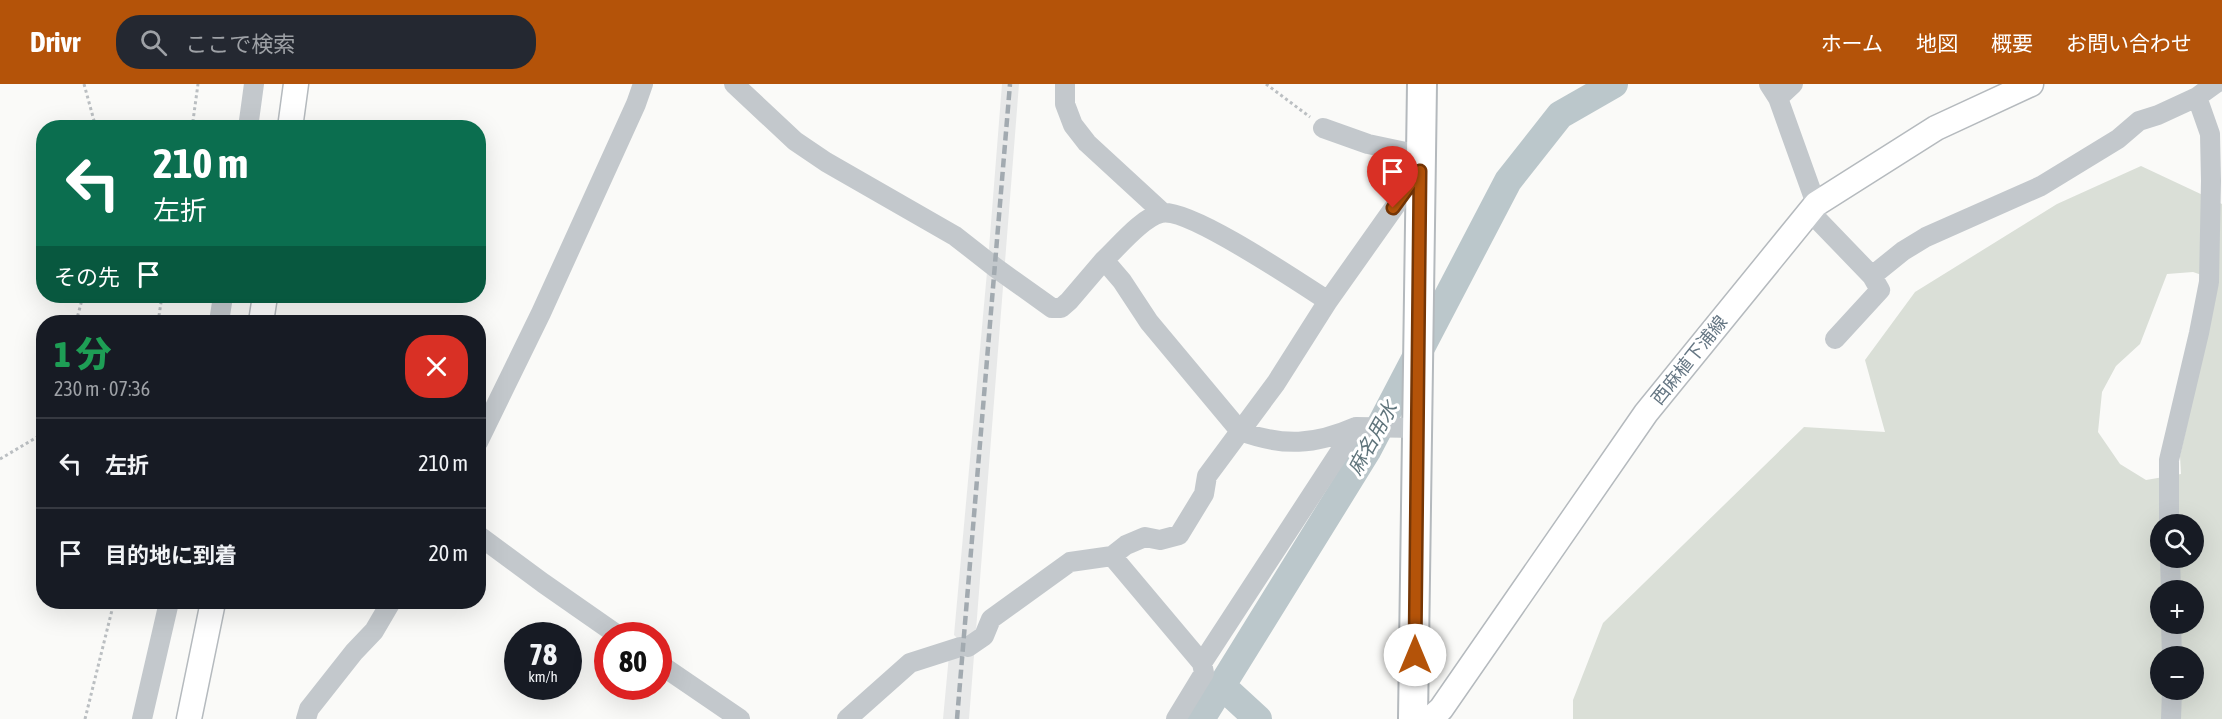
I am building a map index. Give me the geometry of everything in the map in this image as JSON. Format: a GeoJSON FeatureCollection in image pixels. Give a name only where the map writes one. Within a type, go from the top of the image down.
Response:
{"type":"FeatureCollection","features":[{"type":"Feature","properties":{"kind":"highway"},"geometry":{"type":"LineString","coordinates":[[1413,719],[1406,427],[1417,385],[1422,84]]}},
{"type":"Feature","properties":{"kind":"main road"},"geometry":{"type":"LineString","coordinates":[[291,120],[296,84]]}},
{"type":"Feature","properties":{"kind":"main road","name":"西麻植下浦線"},"geometry":{"type":"LineString","coordinates":[[1424,719],[1432,717],[1441,710],[1646,413],[1816,204],[1936,128],[2031,84]]}},
{"type":"Feature","properties":{"kind":"main road"},"geometry":{"type":"LineString","coordinates":[[189,719],[212,609]]}},
{"type":"Feature","properties":{"kind":"street"},"geometry":{"type":"LineString","coordinates":[[249,120],[254,84]]}},
{"type":"Feature","properties":{"kind":"street"},"geometry":{"type":"LineString","coordinates":[[486,425],[541,313],[643,84]]}},
{"type":"Feature","properties":{"kind":"street"},"geometry":{"type":"LineString","coordinates":[[734,84],[795,141],[826,162],[955,236],[1052,308],[1061,308],[1104,260],[1149,218],[1162,212]]}},
{"type":"Feature","properties":{"kind":"street"},"geometry":{"type":"LineString","coordinates":[[1065,84],[1065,104],[1073,124],[1087,144],[1162,212],[1182,217],[1244,246],[1328,301]]}},
{"type":"Feature","properties":{"kind":"street"},"geometry":{"type":"LineString","coordinates":[[1793,84],[1774,91],[1816,204],[1816,218],[1872,276],[1880,290],[1835,339]]}},
{"type":"Feature","properties":{"kind":"street"},"geometry":{"type":"LineString","coordinates":[[1872,276],[1903,251],[1926,237],[2041,186],[2118,140],[2139,121],[2197,97],[2215,84]]}},
{"type":"Feature","properties":{"kind":"street"},"geometry":{"type":"LineString","coordinates":[[2169,514],[2169,460],[2209,282],[2210,134],[2197,97]]}},
{"type":"Feature","properties":{"kind":"street"},"geometry":{"type":"LineString","coordinates":[[847,719],[910,663],[964,647],[984,636],[991,619],[1070,562],[1112,556],[1126,545],[1145,537],[1160,540],[1179,535],[1204,494],[1207,476],[1276,382],[1420,163],[1323,128]]}},
{"type":"Feature","properties":{"kind":"street"},"geometry":{"type":"LineString","coordinates":[[1104,260],[1122,281],[1149,322],[1240,430],[1260,438],[1305,443],[1330,438],[1360,427],[1406,427]]}},
{"type":"Feature","properties":{"kind":"street"},"geometry":{"type":"LineString","coordinates":[[1202,663],[1360,427]]}},
{"type":"Feature","properties":{"kind":"street"},"geometry":{"type":"LineString","coordinates":[[486,541],[599,622]]}},
{"type":"Feature","properties":{"kind":"street"},"geometry":{"type":"LineString","coordinates":[[1112,556],[1202,663],[1204,673],[1176,719]]}},
{"type":"Feature","properties":{"kind":"street"},"geometry":{"type":"LineString","coordinates":[[142,719],[167,609]]}},
{"type":"Feature","properties":{"kind":"street"},"geometry":{"type":"LineString","coordinates":[[306,719],[309,709],[354,652],[374,631],[387,609]]}},
{"type":"Feature","properties":{"kind":"street"},"geometry":{"type":"LineString","coordinates":[[672,673],[740,719]]}},
{"type":"Feature","properties":{"kind":"street"},"geometry":{"type":"LineString","coordinates":[[2171,719],[2172,700]]}},
{"type":"Feature","properties":{"kind":"path"},"geometry":{"type":"LineString","coordinates":[[84,84],[94,120]]}},
{"type":"Feature","properties":{"kind":"path"},"geometry":{"type":"LineString","coordinates":[[193,120],[198,84]]}},
{"type":"Feature","properties":{"kind":"path"},"geometry":{"type":"LineString","coordinates":[[1266,84],[1323,128]]}},
{"type":"Feature","properties":{"kind":"path"},"geometry":{"type":"LineString","coordinates":[[0,459],[36,438]]}},
{"type":"Feature","properties":{"kind":"path"},"geometry":{"type":"LineString","coordinates":[[85,719],[112,609]]}},
{"type":"Feature","properties":{"kind":"shaded area"},"geometry":{"type":"Polygon","coordinates":[[[1002,84],[1019,84],[969,719],[943,719],[949,655],[960,641],[954,635],[1002,84]]]}},
{"type":"Feature","properties":{"kind":"shaded area"},"geometry":{"type":"Polygon","coordinates":[[[2141,166],[2222,204],[2222,719],[1573,719],[1573,700],[1603,623],[1804,427],[1885,432],[1865,360],[1915,292],[2057,204],[2141,166]],[[2193,272],[2167,274],[2140,344],[2116,366],[2102,392],[2098,432],[2120,464],[2146,480],[2181,474],[2180,456],[2219,281],[2193,272]]]}},
{"type":"Feature","properties":{"kind":"waterway","name":"麻名用水"},"geometry":{"type":"LineString","coordinates":[[1201,719],[1367,451],[1508,181],[1560,115],[1614,84]]}},
{"type":"Feature","properties":{"kind":"waterway"},"geometry":{"type":"LineString","coordinates":[[1221,685],[1258,719]]}},
{"type":"Feature","properties":{"kind":"railway"},"geometry":{"type":"LineString","coordinates":[[957,719],[1010,84]]}},
{"type":"Feature","properties":{"kind":"route"},"geometry":{"type":"LineString","coordinates":[[1393,208],[1420,171],[1415,655]]}}]}
